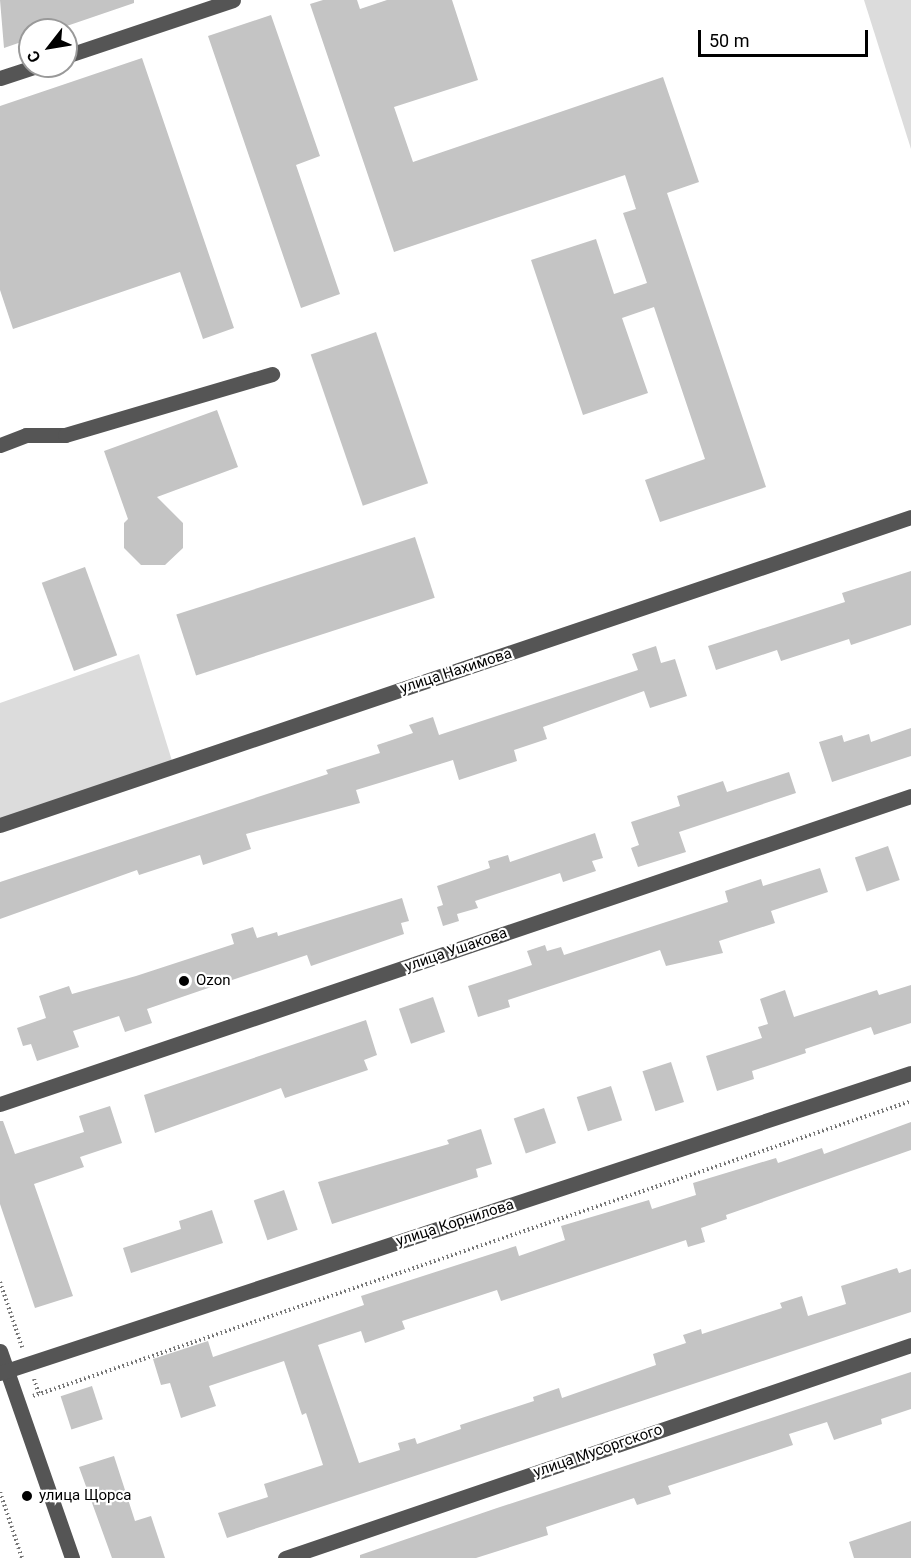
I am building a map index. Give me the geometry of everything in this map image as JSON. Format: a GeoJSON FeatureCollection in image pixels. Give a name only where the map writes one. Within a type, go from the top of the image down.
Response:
{"type":"FeatureCollection","features":[{"type":"Feature","properties":{"kind":"street"},"geometry":{"type":"LineString","coordinates":[[78,52],[233,0]]}},
{"type":"Feature","properties":{"kind":"street"},"geometry":{"type":"LineString","coordinates":[[0,78],[18,72]]}},
{"type":"Feature","properties":{"kind":"street"},"geometry":{"type":"LineString","coordinates":[[0,445],[26,435],[65,435],[272,374]]}},
{"type":"Feature","properties":{"kind":"street","name":"улица Нахимова"},"geometry":{"type":"LineString","coordinates":[[0,825],[911,517]]}},
{"type":"Feature","properties":{"kind":"street","name":"улица Ушакова"},"geometry":{"type":"LineString","coordinates":[[0,1104],[911,796]]}},
{"type":"Feature","properties":{"kind":"street","name":"улица Корнилова"},"geometry":{"type":"LineString","coordinates":[[3,1372],[911,1074]]}},
{"type":"Feature","properties":{"kind":"street","name":"улица Мусоргского"},"geometry":{"type":"LineString","coordinates":[[285,1558],[911,1345]]}},
{"type":"Feature","properties":{"kind":"street"},"geometry":{"type":"LineString","coordinates":[[0,1352],[3,1372],[17,1401],[72,1558]]}},
{"type":"Feature","properties":{"kind":"path"},"geometry":{"type":"LineString","coordinates":[[17,1401],[911,1101]]}},
{"type":"Feature","properties":{"kind":"path"},"geometry":{"type":"LineString","coordinates":[[0,1282],[28,1364]]}},
{"type":"Feature","properties":{"kind":"path"},"geometry":{"type":"LineString","coordinates":[[0,1492],[22,1558]]}},
{"type":"Feature","properties":{"kind":"shaded area"},"geometry":{"type":"Polygon","coordinates":[[[864,0],[911,0],[911,149],[864,0]]]}},
{"type":"Feature","properties":{"kind":"shaded area"},"geometry":{"type":"Polygon","coordinates":[[[139,654],[173,764],[0,825],[0,703],[139,654]]]}},
{"type":"Feature","properties":{"kind":"building"},"geometry":{"type":"Polygon","coordinates":[[[0,0],[134,0],[134,3],[78,22],[78,18],[18,18],[18,43],[4,48],[0,0]]]}},
{"type":"Feature","properties":{"kind":"building"},"geometry":{"type":"Polygon","coordinates":[[[323,0],[357,0],[360,9],[387,0],[452,0],[478,80],[394,107],[413,162],[663,77],[699,182],[667,193],[766,487],[660,522],[645,480],[705,459],[654,307],[622,318],[648,393],[583,415],[531,260],[596,239],[614,294],[647,283],[623,213],[636,209],[625,175],[394,252],[310,4],[323,0]]]}},
{"type":"Feature","properties":{"kind":"building"},"geometry":{"type":"Polygon","coordinates":[[[271,15],[320,156],[296,165],[340,294],[301,308],[208,36],[271,15]]]}},
{"type":"Feature","properties":{"kind":"building"},"geometry":{"type":"Polygon","coordinates":[[[142,58],[234,328],[203,339],[180,272],[13,329],[0,290],[0,106],[142,58]]]}},
{"type":"Feature","properties":{"kind":"building"},"geometry":{"type":"Polygon","coordinates":[[[376,332],[428,483],[363,506],[311,354],[376,332]]]}},
{"type":"Feature","properties":{"kind":"building"},"geometry":{"type":"Polygon","coordinates":[[[217,410],[238,467],[157,497],[183,523],[183,548],[165,565],[141,565],[124,548],[124,523],[128,519],[104,451],[217,410]]]}},
{"type":"Feature","properties":{"kind":"building"},"geometry":{"type":"Polygon","coordinates":[[[415,537],[435,598],[196,675],[176,615],[415,537]]]}},
{"type":"Feature","properties":{"kind":"building"},"geometry":{"type":"Polygon","coordinates":[[[85,567],[117,655],[74,671],[42,583],[85,567]]]}},
{"type":"Feature","properties":{"kind":"building"},"geometry":{"type":"Polygon","coordinates":[[[911,571],[911,625],[851,645],[849,639],[781,661],[777,650],[716,670],[708,646],[845,602],[842,593],[911,571]]]}},
{"type":"Feature","properties":{"kind":"building"},"geometry":{"type":"Polygon","coordinates":[[[656,646],[661,663],[675,659],[687,696],[650,708],[644,691],[543,727],[547,739],[514,750],[517,761],[459,780],[453,760],[356,790],[360,803],[246,834],[251,849],[203,865],[200,855],[139,875],[137,870],[0,919],[0,882],[328,774],[326,770],[380,753],[377,745],[413,733],[409,725],[433,717],[439,735],[638,670],[632,654],[656,646]]]}},
{"type":"Feature","properties":{"kind":"building"},"geometry":{"type":"Polygon","coordinates":[[[911,728],[911,756],[832,782],[819,742],[842,735],[844,742],[869,734],[871,742],[911,728]]]}},
{"type":"Feature","properties":{"kind":"building"},"geometry":{"type":"Polygon","coordinates":[[[789,772],[796,793],[679,832],[686,852],[638,867],[631,848],[639,845],[631,822],[680,806],[677,796],[723,781],[727,792],[789,772]]]}},
{"type":"Feature","properties":{"kind":"building"},"geometry":{"type":"Polygon","coordinates":[[[595,833],[603,858],[592,861],[596,871],[563,882],[560,873],[475,901],[478,908],[457,914],[459,921],[443,926],[437,907],[443,905],[437,886],[490,868],[488,861],[508,855],[510,862],[595,833]]]}},
{"type":"Feature","properties":{"kind":"building"},"geometry":{"type":"Polygon","coordinates":[[[888,846],[900,880],[867,891],[855,857],[888,846]]]}},
{"type":"Feature","properties":{"kind":"building"},"geometry":{"type":"Polygon","coordinates":[[[820,868],[828,892],[771,911],[775,923],[719,941],[723,953],[666,966],[660,950],[508,1000],[510,1007],[478,1017],[468,986],[532,965],[527,951],[545,945],[547,951],[561,947],[564,955],[728,902],[725,891],[761,879],[763,886],[820,868]]]}},
{"type":"Feature","properties":{"kind":"building"},"geometry":{"type":"Polygon","coordinates":[[[402,898],[409,921],[401,923],[404,934],[311,966],[307,955],[147,1009],[152,1023],[125,1032],[119,1016],[73,1031],[79,1047],[37,1061],[31,1044],[23,1046],[17,1028],[46,1018],[39,996],[69,986],[72,994],[136,976],[234,944],[231,934],[253,927],[257,938],[277,932],[278,936],[402,898]]]}},
{"type":"Feature","properties":{"kind":"building"},"geometry":{"type":"Polygon","coordinates":[[[911,985],[911,1023],[874,1035],[871,1027],[805,1049],[806,1053],[752,1071],[754,1079],[717,1091],[706,1056],[762,1038],[758,1027],[768,1024],[760,999],[785,990],[794,1017],[877,990],[879,995],[911,985]]]}},
{"type":"Feature","properties":{"kind":"building"},"geometry":{"type":"Polygon","coordinates":[[[433,997],[445,1032],[411,1044],[399,1009],[433,997]]]}},
{"type":"Feature","properties":{"kind":"building"},"geometry":{"type":"Polygon","coordinates":[[[366,1020],[377,1055],[364,1060],[368,1070],[285,1098],[281,1088],[155,1133],[144,1095],[366,1020]]]}},
{"type":"Feature","properties":{"kind":"building"},"geometry":{"type":"Polygon","coordinates":[[[671,1062],[684,1102],[655,1111],[642,1071],[671,1062]]]}},
{"type":"Feature","properties":{"kind":"building"},"geometry":{"type":"Polygon","coordinates":[[[611,1086],[622,1120],[588,1131],[577,1097],[611,1086]]]}},
{"type":"Feature","properties":{"kind":"building"},"geometry":{"type":"Polygon","coordinates":[[[110,1106],[122,1143],[80,1157],[84,1167],[34,1184],[73,1296],[35,1308],[0,1204],[0,1121],[3,1121],[15,1154],[84,1132],[79,1116],[110,1106]]]}},
{"type":"Feature","properties":{"kind":"building"},"geometry":{"type":"Polygon","coordinates":[[[544,1108],[556,1143],[526,1153],[514,1118],[544,1108]]]}},
{"type":"Feature","properties":{"kind":"building"},"geometry":{"type":"Polygon","coordinates":[[[911,1122],[911,1150],[726,1215],[727,1219],[701,1228],[705,1242],[688,1247],[686,1240],[501,1301],[497,1290],[402,1321],[405,1329],[365,1343],[361,1331],[318,1345],[359,1463],[400,1450],[398,1443],[415,1438],[417,1444],[461,1429],[460,1425],[534,1401],[533,1397],[559,1388],[562,1398],[656,1365],[653,1354],[686,1343],[683,1335],[701,1329],[702,1334],[782,1308],[780,1303],[802,1296],[808,1316],[846,1304],[841,1286],[897,1268],[899,1273],[911,1269],[911,1312],[227,1538],[218,1513],[268,1497],[264,1484],[323,1465],[306,1413],[302,1415],[284,1361],[209,1386],[216,1406],[181,1418],[170,1383],[161,1385],[153,1359],[208,1341],[213,1357],[364,1305],[361,1296],[516,1246],[519,1256],[565,1240],[561,1226],[649,1200],[652,1209],[696,1195],[693,1183],[776,1158],[778,1163],[822,1148],[824,1154],[911,1122]]]}},
{"type":"Feature","properties":{"kind":"building"},"geometry":{"type":"Polygon","coordinates":[[[481,1129],[492,1164],[476,1169],[478,1177],[332,1224],[318,1182],[449,1144],[447,1140],[481,1129]]]}},
{"type":"Feature","properties":{"kind":"building"},"geometry":{"type":"Polygon","coordinates":[[[284,1190],[298,1230],[267,1240],[254,1200],[284,1190]]]}},
{"type":"Feature","properties":{"kind":"building"},"geometry":{"type":"Polygon","coordinates":[[[212,1210],[223,1243],[131,1273],[123,1248],[181,1229],[179,1221],[212,1210]]]}},
{"type":"Feature","properties":{"kind":"building"},"geometry":{"type":"Polygon","coordinates":[[[911,1372],[911,1409],[881,1419],[882,1424],[834,1440],[827,1422],[789,1434],[793,1445],[668,1486],[671,1494],[637,1505],[634,1498],[546,1527],[548,1535],[476,1558],[360,1558],[360,1555],[497,1508],[911,1372]]]}},
{"type":"Feature","properties":{"kind":"building"},"geometry":{"type":"Polygon","coordinates":[[[92,1386],[103,1419],[71,1429],[61,1396],[92,1386]]]}},
{"type":"Feature","properties":{"kind":"building"},"geometry":{"type":"Polygon","coordinates":[[[114,1456],[135,1521],[151,1516],[165,1558],[112,1558],[79,1467],[114,1456]]]}},
{"type":"Feature","properties":{"kind":"building"},"geometry":{"type":"Polygon","coordinates":[[[911,1521],[911,1558],[854,1558],[849,1542],[911,1521]]]}},
{"type":"Feature","properties":{"kind":"place","name":"Ozon"},"geometry":{"type":"Point","coordinates":[184,981]}},
{"type":"Feature","properties":{"kind":"place","name":"улица Щорса"},"geometry":{"type":"Point","coordinates":[27,1496]}}]}
